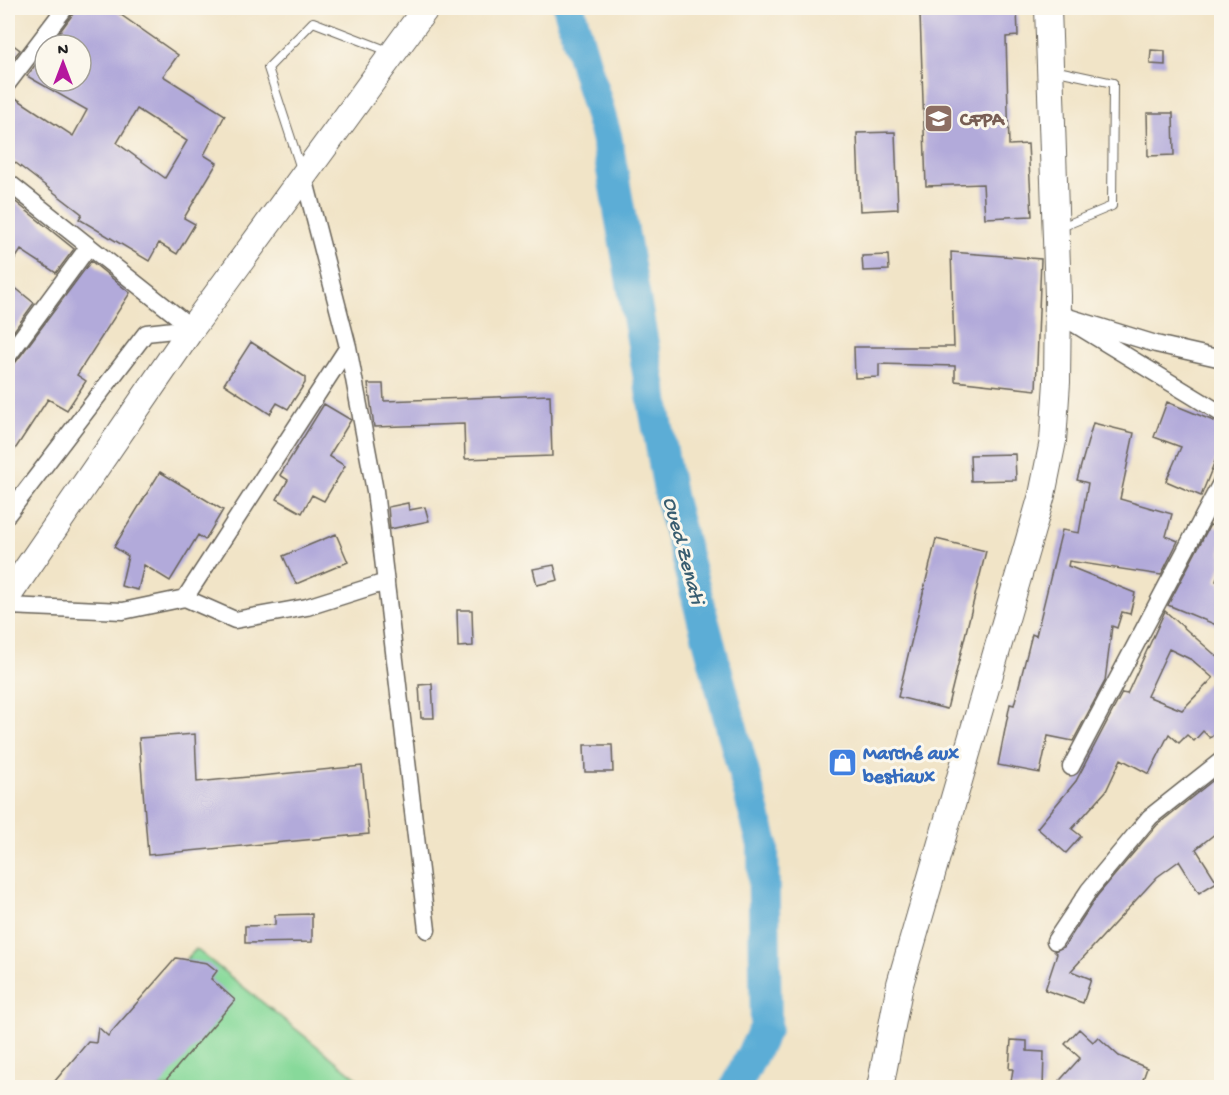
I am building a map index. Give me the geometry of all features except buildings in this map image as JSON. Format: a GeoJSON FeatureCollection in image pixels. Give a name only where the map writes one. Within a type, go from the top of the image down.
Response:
{"type":"FeatureCollection","features":[{"type":"Feature","properties":{"kind":"main road"},"geometry":{"type":"LineString","coordinates":[[8,596],[192,328],[426,8]]}},
{"type":"Feature","properties":{"kind":"main road"},"geometry":{"type":"LineString","coordinates":[[880,1088],[900,984],[1042,495],[1053,441],[1058,314],[1048,8]]}},
{"type":"Feature","properties":{"kind":"street"},"geometry":{"type":"LineString","coordinates":[[8,83],[65,8]]}},
{"type":"Feature","properties":{"kind":"street"},"geometry":{"type":"LineString","coordinates":[[304,177],[348,347],[375,490],[427,930]]}},
{"type":"Feature","properties":{"kind":"street"},"geometry":{"type":"LineString","coordinates":[[8,182],[192,328]]}},
{"type":"Feature","properties":{"kind":"street"},"geometry":{"type":"LineString","coordinates":[[8,356],[89,246]]}},
{"type":"Feature","properties":{"kind":"street"},"geometry":{"type":"LineString","coordinates":[[1058,314],[1156,344],[1221,359]]}},
{"type":"Feature","properties":{"kind":"street"},"geometry":{"type":"LineString","coordinates":[[1058,314],[1221,414]]}},
{"type":"Feature","properties":{"kind":"street"},"geometry":{"type":"LineString","coordinates":[[8,514],[146,333],[192,328]]}},
{"type":"Feature","properties":{"kind":"street"},"geometry":{"type":"LineString","coordinates":[[185,598],[348,347]]}},
{"type":"Feature","properties":{"kind":"street"},"geometry":{"type":"LineString","coordinates":[[1071,767],[1221,481]]}},
{"type":"Feature","properties":{"kind":"street"},"geometry":{"type":"LineString","coordinates":[[8,606],[123,611],[185,598],[235,620],[307,607],[386,582]]}},
{"type":"Feature","properties":{"kind":"street"},"geometry":{"type":"LineString","coordinates":[[1054,941],[1089,890],[1150,817],[1221,760]]}},
{"type":"Feature","properties":{"kind":"lane"},"geometry":{"type":"LineString","coordinates":[[304,177],[268,68],[314,22],[394,53]]}},
{"type":"Feature","properties":{"kind":"lane"},"geometry":{"type":"LineString","coordinates":[[1050,70],[1113,83],[1112,206],[1056,229]]}},
{"type":"Feature","properties":{"kind":"green space"},"geometry":{"type":"Polygon","coordinates":[[[196,949],[368,1087],[65,1088],[196,949]]]}},
{"type":"Feature","properties":{"kind":"waterway","name":"Oued Zenati"},"geometry":{"type":"LineString","coordinates":[[569,8],[606,136],[670,496],[763,845],[766,1027],[735,1088]]}},
{"type":"Feature","properties":{"kind":"place","name":"CFPA"},"geometry":{"type":"Point","coordinates":[939,118]}},
{"type":"Feature","properties":{"kind":"place","name":"Marché aux bestiaux"},"geometry":{"type":"Point","coordinates":[842,763]}}]}
